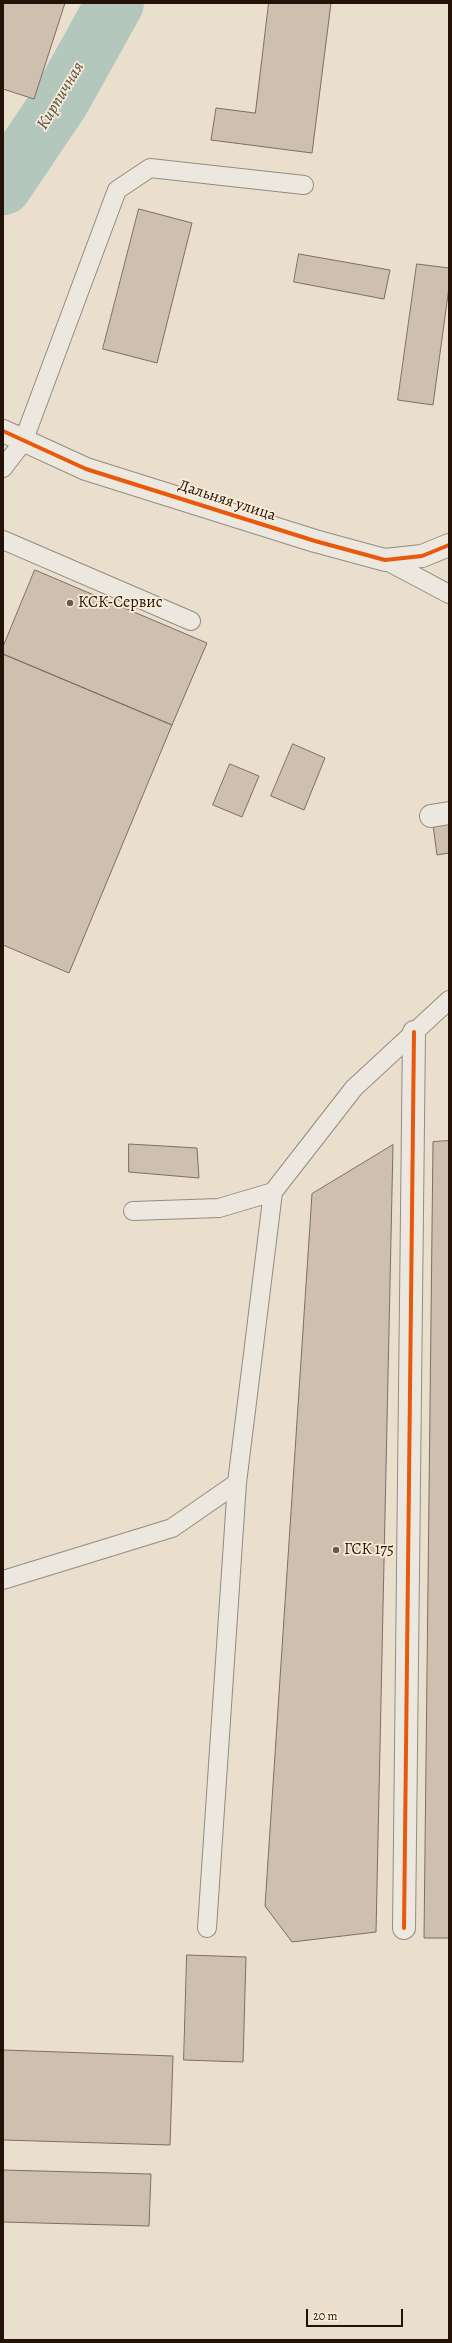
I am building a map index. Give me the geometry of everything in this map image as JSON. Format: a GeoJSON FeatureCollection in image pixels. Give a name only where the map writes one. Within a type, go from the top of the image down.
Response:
{"type":"FeatureCollection","features":[{"type":"Feature","properties":{"kind":"street","name":"Дальняя улица"},"geometry":{"type":"LineString","coordinates":[[3,432],[86,469],[315,541],[385,560],[422,556],[449,545]]}},
{"type":"Feature","properties":{"kind":"street"},"geometry":{"type":"LineString","coordinates":[[404,1928],[414,1032]]}},
{"type":"Feature","properties":{"kind":"lane"},"geometry":{"type":"LineString","coordinates":[[3,468],[23,442],[117,190],[150,168],[304,185]]}},
{"type":"Feature","properties":{"kind":"lane"},"geometry":{"type":"LineString","coordinates":[[3,540],[191,620]]}},
{"type":"Feature","properties":{"kind":"lane"},"geometry":{"type":"LineString","coordinates":[[385,560],[449,594]]}},
{"type":"Feature","properties":{"kind":"lane"},"geometry":{"type":"LineString","coordinates":[[207,1928],[237,1483],[273,1192],[354,1088],[449,1000]]}},
{"type":"Feature","properties":{"kind":"lane"},"geometry":{"type":"LineString","coordinates":[[133,1211],[219,1208],[273,1192]]}},
{"type":"Feature","properties":{"kind":"lane"},"geometry":{"type":"LineString","coordinates":[[3,1580],[172,1528],[237,1483]]}},
{"type":"Feature","properties":{"kind":"building"},"geometry":{"type":"Polygon","coordinates":[[[3,3],[65,3],[34,99],[3,89],[3,3]]]}},
{"type":"Feature","properties":{"kind":"building"},"geometry":{"type":"Polygon","coordinates":[[[269,3],[331,3],[312,153],[211,140],[216,108],[255,113],[269,3]]]}},
{"type":"Feature","properties":{"kind":"building"},"geometry":{"type":"Polygon","coordinates":[[[139,209],[192,223],[157,363],[103,349],[139,209]]]}},
{"type":"Feature","properties":{"kind":"building"},"geometry":{"type":"Polygon","coordinates":[[[299,254],[390,270],[384,299],[294,282],[299,254]]]}},
{"type":"Feature","properties":{"kind":"building"},"geometry":{"type":"Polygon","coordinates":[[[417,264],[449,268],[449,287],[433,405],[398,400],[417,264]]]}},
{"type":"Feature","properties":{"kind":"building"},"geometry":{"type":"Polygon","coordinates":[[[35,570],[207,643],[172,725],[3,654],[3,647],[35,570]]]}},
{"type":"Feature","properties":{"kind":"building"},"geometry":{"type":"Polygon","coordinates":[[[3,654],[172,725],[69,973],[3,945],[3,654]]]}},
{"type":"Feature","properties":{"kind":"building"},"geometry":{"type":"Polygon","coordinates":[[[293,744],[325,758],[304,810],[271,796],[293,744]]]}},
{"type":"Feature","properties":{"kind":"building"},"geometry":{"type":"Polygon","coordinates":[[[230,764],[259,776],[242,817],[213,805],[230,764]]]}},
{"type":"Feature","properties":{"kind":"building"},"geometry":{"type":"Polygon","coordinates":[[[449,823],[449,853],[437,855],[433,825],[449,823]]]}},
{"type":"Feature","properties":{"kind":"building","name":"ГСК 175"},"geometry":{"type":"Polygon","coordinates":[[[449,1141],[449,1938],[424,1938],[433,1142],[449,1141]]]}},
{"type":"Feature","properties":{"kind":"building"},"geometry":{"type":"Polygon","coordinates":[[[129,1144],[197,1148],[199,1178],[129,1172],[129,1144]]]}},
{"type":"Feature","properties":{"kind":"building","name":"ГСК 175"},"geometry":{"type":"Polygon","coordinates":[[[393,1145],[376,1932],[292,1942],[265,1906],[312,1194],[393,1145]]]}},
{"type":"Feature","properties":{"kind":"building"},"geometry":{"type":"Polygon","coordinates":[[[187,1955],[246,1957],[243,2062],[184,2060],[187,1955]]]}},
{"type":"Feature","properties":{"kind":"building"},"geometry":{"type":"Polygon","coordinates":[[[3,2050],[173,2056],[170,2145],[3,2140],[3,2050]]]}},
{"type":"Feature","properties":{"kind":"building"},"geometry":{"type":"Polygon","coordinates":[[[3,2170],[151,2174],[149,2226],[3,2222],[3,2170]]]}},
{"type":"Feature","properties":{"kind":"waterway","name":"Кирпичная"},"geometry":{"type":"LineString","coordinates":[[3,186],[61,100],[115,3]]}},
{"type":"Feature","properties":{"kind":"cycle path"},"geometry":{"type":"LineString","coordinates":[[3,431],[86,469],[315,541],[385,560],[422,556],[449,545]]}},
{"type":"Feature","properties":{"kind":"cycle path"},"geometry":{"type":"LineString","coordinates":[[404,1928],[414,1032]]}},
{"type":"Feature","properties":{"kind":"place","name":"КСК-Сервис"},"geometry":{"type":"Point","coordinates":[70,603]}},
{"type":"Feature","properties":{"kind":"place","name":"ГСК 175"},"geometry":{"type":"Point","coordinates":[336,1550]}}]}
